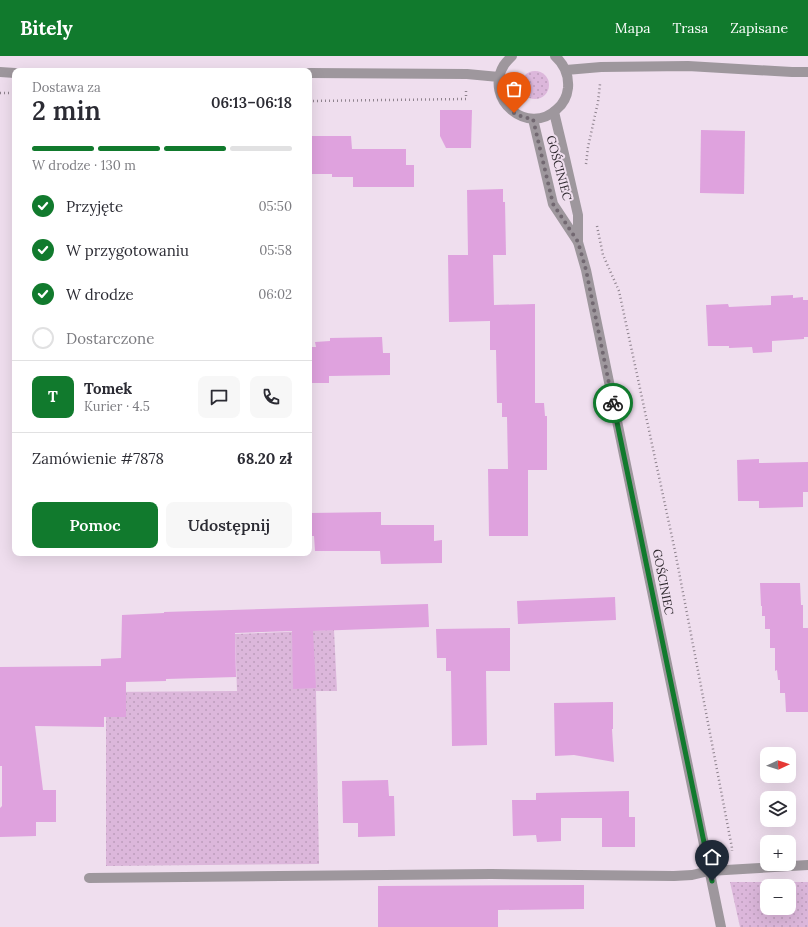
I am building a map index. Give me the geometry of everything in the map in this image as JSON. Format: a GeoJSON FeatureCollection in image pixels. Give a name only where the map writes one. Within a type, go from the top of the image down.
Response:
{"type":"FeatureCollection","features":[{"type":"Feature","properties":{"kind":"street"},"geometry":{"type":"LineString","coordinates":[[512,56],[504,65],[499,77],[498,87],[501,97],[506,106],[514,113],[533,119],[543,118],[554,112],[562,104],[568,93],[569,81],[566,70],[561,61],[555,56]]}},
{"type":"Feature","properties":{"kind":"street"},"geometry":{"type":"LineString","coordinates":[[566,70],[601,67],[688,66],[808,72]]}},
{"type":"Feature","properties":{"kind":"street"},"geometry":{"type":"LineString","coordinates":[[0,72],[12,73]]}},
{"type":"Feature","properties":{"kind":"street"},"geometry":{"type":"LineString","coordinates":[[312,73],[467,74],[499,77]]}},
{"type":"Feature","properties":{"kind":"street","name":"GOŚCINIEC"},"geometry":{"type":"LineString","coordinates":[[554,112],[578,215],[578,242],[586,270],[721,927]]}},
{"type":"Feature","properties":{"kind":"street","name":"GOŚCINIEC"},"geometry":{"type":"LineString","coordinates":[[533,119],[553,204],[578,242]]}},
{"type":"Feature","properties":{"kind":"street"},"geometry":{"type":"LineString","coordinates":[[89,878],[492,874],[674,876],[710,871],[808,865]]}},
{"type":"Feature","properties":{"kind":"path"},"geometry":{"type":"LineString","coordinates":[[586,165],[588,147],[598,102],[601,67]]}},
{"type":"Feature","properties":{"kind":"path"},"geometry":{"type":"LineString","coordinates":[[312,101],[466,99],[467,74]]}},
{"type":"Feature","properties":{"kind":"path"},"geometry":{"type":"LineString","coordinates":[[0,93],[12,93]]}},
{"type":"Feature","properties":{"kind":"path"},"geometry":{"type":"LineString","coordinates":[[597,225],[603,255],[619,291],[675,551],[732,848]]}},
{"type":"Feature","properties":{"kind":"shaded area"},"geometry":{"type":"Polygon","coordinates":[[[535,71],[545,75],[549,85],[545,95],[535,99],[525,95],[521,85],[525,75],[535,71]]]}},
{"type":"Feature","properties":{"kind":"shaded area"},"geometry":{"type":"Polygon","coordinates":[[[334,630],[337,691],[316,691],[319,864],[106,866],[106,692],[237,691],[235,634],[334,630]]]}},
{"type":"Feature","properties":{"kind":"shaded area"},"geometry":{"type":"Polygon","coordinates":[[[730,882],[760,882],[760,915],[796,915],[796,882],[808,882],[808,927],[740,927],[730,882]]]}},
{"type":"Feature","properties":{"kind":"building"},"geometry":{"type":"Polygon","coordinates":[[[440,110],[472,110],[471,148],[446,148],[440,136],[440,110]]]}},
{"type":"Feature","properties":{"kind":"building"},"geometry":{"type":"Polygon","coordinates":[[[701,130],[745,131],[744,194],[700,193],[701,130]]]}},
{"type":"Feature","properties":{"kind":"building"},"geometry":{"type":"Polygon","coordinates":[[[312,136],[351,136],[352,149],[406,149],[406,165],[414,165],[414,187],[353,187],[353,177],[332,177],[332,174],[312,174],[312,136]]]}},
{"type":"Feature","properties":{"kind":"building"},"geometry":{"type":"Polygon","coordinates":[[[503,189],[503,202],[505,202],[506,255],[493,255],[494,305],[535,304],[535,403],[544,403],[545,416],[547,416],[547,470],[528,470],[528,536],[489,536],[488,469],[508,469],[507,417],[502,417],[502,403],[497,403],[496,350],[490,350],[490,321],[449,322],[448,255],[468,255],[467,190],[503,189]]]}},
{"type":"Feature","properties":{"kind":"building"},"geometry":{"type":"Polygon","coordinates":[[[793,295],[793,298],[803,297],[803,300],[808,300],[808,337],[804,337],[804,339],[772,341],[772,352],[753,353],[752,347],[729,348],[729,346],[708,346],[706,305],[728,304],[729,307],[771,305],[771,296],[793,295]]]}},
{"type":"Feature","properties":{"kind":"building"},"geometry":{"type":"Polygon","coordinates":[[[382,337],[383,353],[390,353],[390,375],[329,376],[329,383],[312,383],[312,347],[316,347],[315,342],[330,341],[330,338],[382,337]]]}},
{"type":"Feature","properties":{"kind":"building"},"geometry":{"type":"Polygon","coordinates":[[[759,459],[759,463],[808,462],[808,492],[803,492],[803,507],[759,508],[759,501],[738,501],[737,460],[759,459]]]}},
{"type":"Feature","properties":{"kind":"building"},"geometry":{"type":"Polygon","coordinates":[[[381,512],[381,525],[434,525],[434,541],[442,540],[442,563],[381,564],[380,551],[315,551],[314,536],[312,536],[312,513],[381,512]]]}},
{"type":"Feature","properties":{"kind":"building"},"geometry":{"type":"Polygon","coordinates":[[[760,583],[800,583],[801,605],[803,605],[803,628],[808,628],[808,712],[786,712],[785,693],[780,693],[780,680],[778,680],[777,670],[775,671],[775,648],[770,648],[770,629],[765,629],[765,616],[762,616],[760,583]]]}},
{"type":"Feature","properties":{"kind":"building"},"geometry":{"type":"Polygon","coordinates":[[[615,597],[616,620],[518,624],[517,601],[615,597]]]}},
{"type":"Feature","properties":{"kind":"building"},"geometry":{"type":"Polygon","coordinates":[[[428,604],[429,627],[313,631],[316,688],[293,689],[292,631],[235,633],[236,677],[126,682],[126,717],[104,717],[104,727],[35,726],[43,790],[56,790],[56,822],[36,822],[36,836],[0,837],[2,766],[0,766],[0,667],[101,666],[101,659],[121,658],[122,615],[164,612],[428,604]]]}},
{"type":"Feature","properties":{"kind":"building"},"geometry":{"type":"Polygon","coordinates":[[[510,628],[510,671],[486,671],[487,745],[452,746],[451,671],[446,671],[446,658],[437,658],[436,629],[510,628]]]}},
{"type":"Feature","properties":{"kind":"building"},"geometry":{"type":"Polygon","coordinates":[[[613,702],[612,729],[614,762],[574,755],[555,756],[554,703],[613,702]]]}},
{"type":"Feature","properties":{"kind":"building"},"geometry":{"type":"Polygon","coordinates":[[[388,780],[389,796],[394,796],[395,836],[358,837],[358,823],[343,823],[342,781],[388,780]]]}},
{"type":"Feature","properties":{"kind":"building"},"geometry":{"type":"Polygon","coordinates":[[[629,791],[629,817],[635,817],[635,847],[602,847],[602,818],[561,818],[561,841],[537,842],[536,835],[513,836],[512,800],[536,800],[536,793],[629,791]]]}},
{"type":"Feature","properties":{"kind":"building"},"geometry":{"type":"Polygon","coordinates":[[[584,885],[584,909],[498,910],[498,927],[378,927],[378,886],[584,885]]]}},
{"type":"Feature","properties":{"kind":"way so far"},"geometry":{"type":"LineString","coordinates":[[514,113],[533,119],[553,204],[578,242],[586,270],[613,403]]}},
{"type":"Feature","properties":{"kind":"route"},"geometry":{"type":"LineString","coordinates":[[613,403],[712,881]]}}]}
